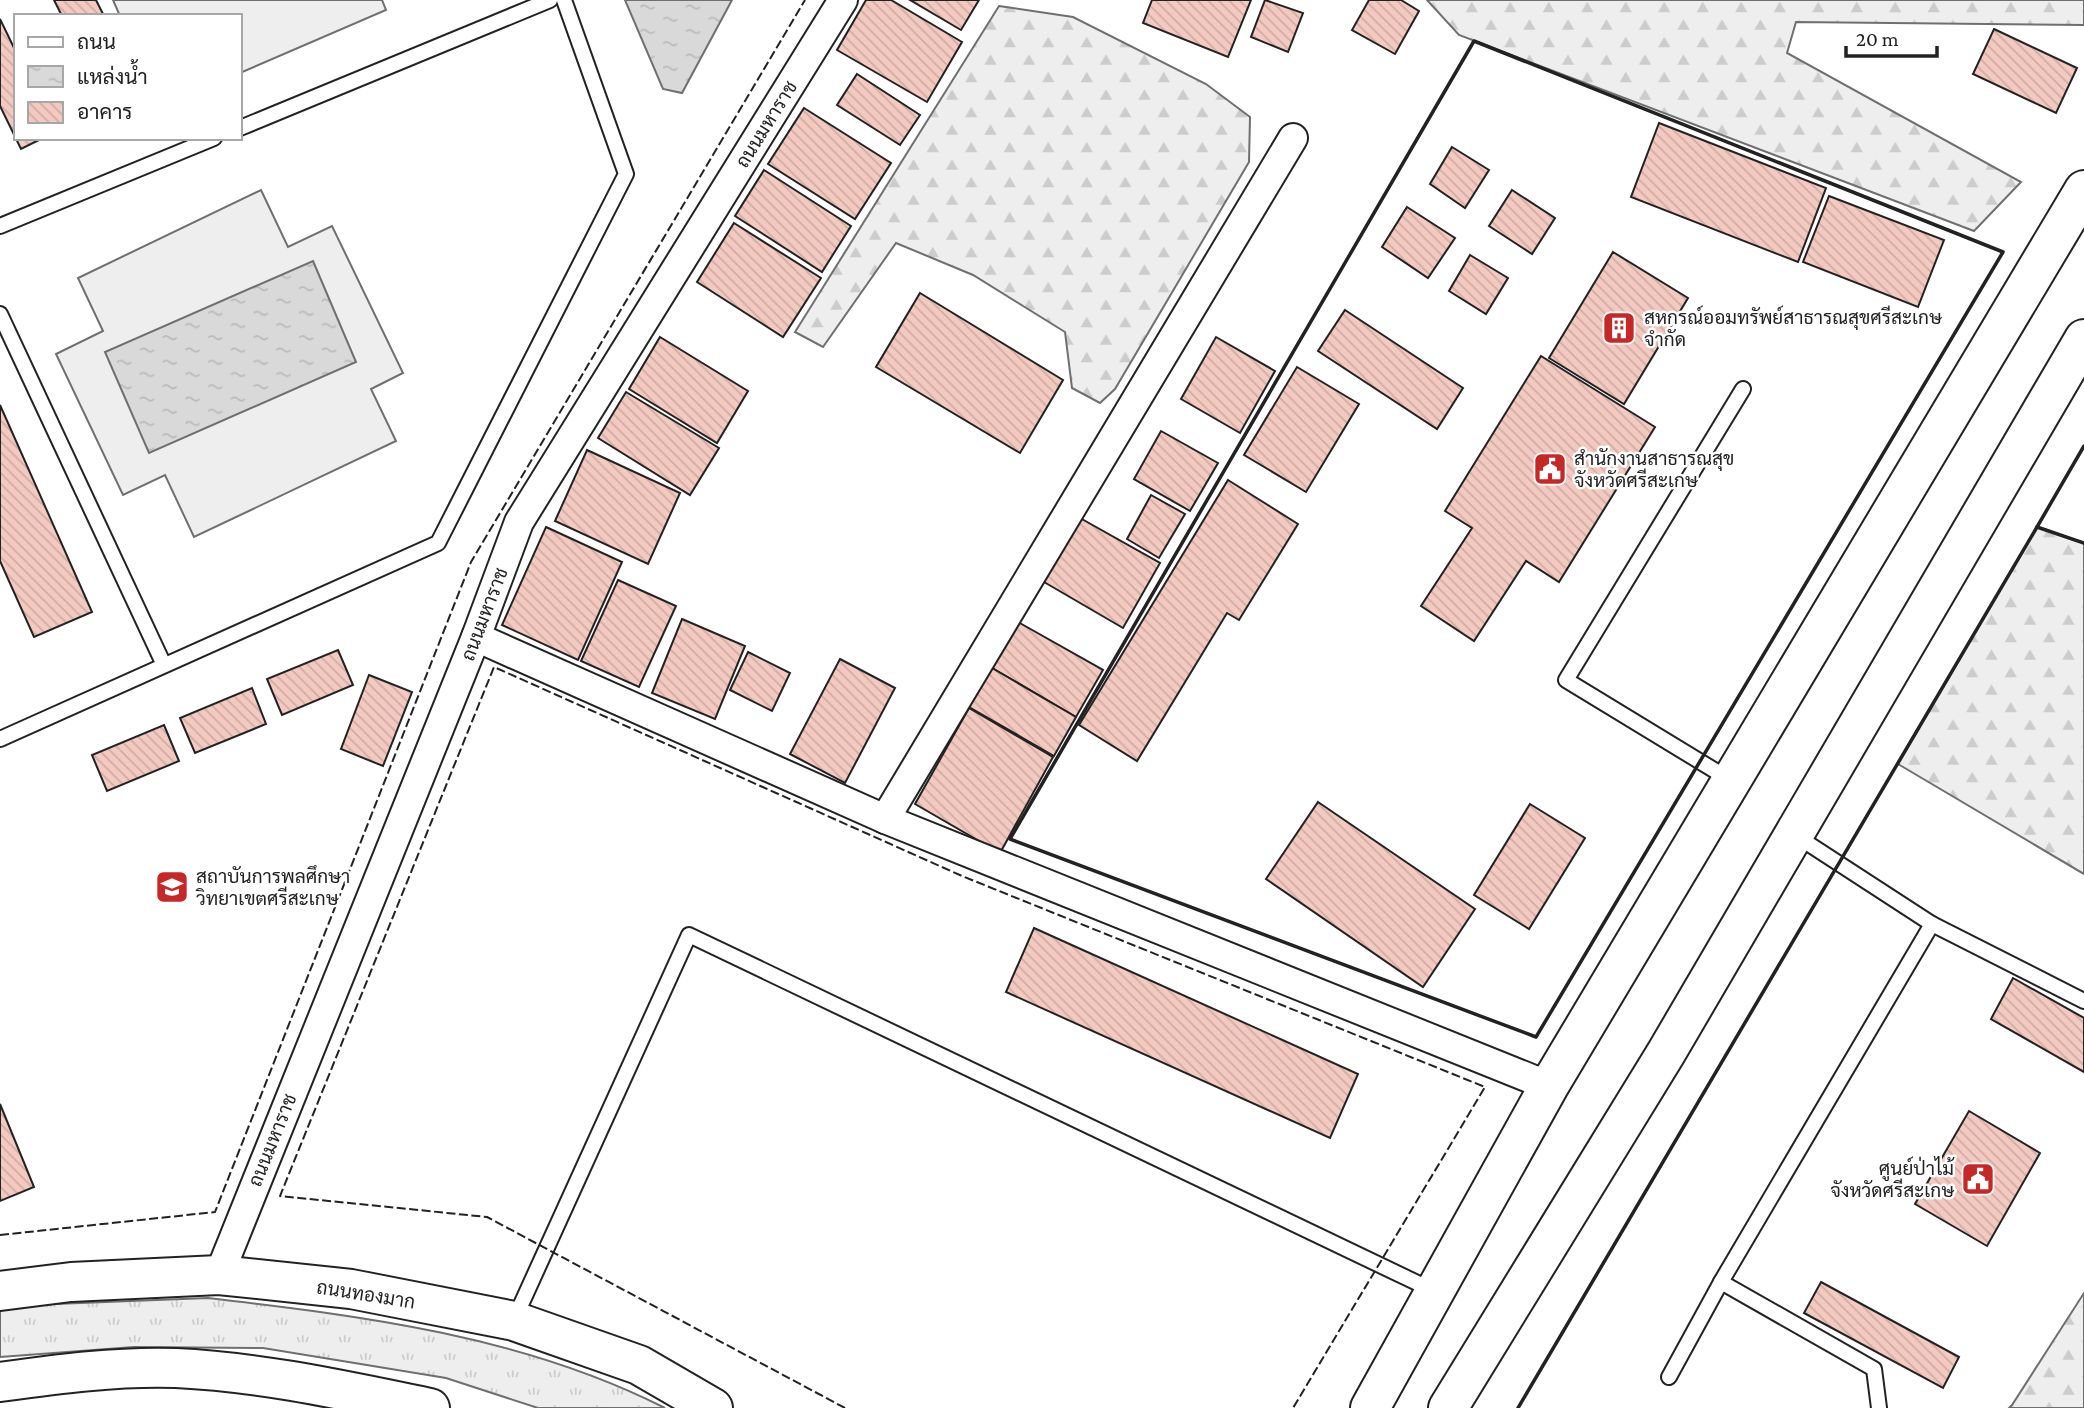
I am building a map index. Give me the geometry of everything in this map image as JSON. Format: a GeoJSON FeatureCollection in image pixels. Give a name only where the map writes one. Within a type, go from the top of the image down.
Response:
{"type":"FeatureCollection","features":[{"type":"Feature","properties":{"kind":"main road"},"geometry":{"type":"LineString","coordinates":[[1370,1408],[1549,1086],[2084,190]]}},
{"type":"Feature","properties":{"kind":"main road"},"geometry":{"type":"LineString","coordinates":[[1448,1408],[1666,1053],[2084,339]]}},
{"type":"Feature","properties":{"kind":"main road","name":"ถนนทองมาก"},"geometry":{"type":"LineString","coordinates":[[0,1291],[71,1282],[219,1275],[351,1289],[514,1321],[639,1365],[713,1408]]}},
{"type":"Feature","properties":{"kind":"main road"},"geometry":{"type":"LineString","coordinates":[[1347,1408],[1405,1343]]}},
{"type":"Feature","properties":{"kind":"main road"},"geometry":{"type":"LineString","coordinates":[[0,1382],[61,1373],[175,1368],[295,1381],[430,1408]]}},
{"type":"Feature","properties":{"kind":"street","name":"ถนนมหาราช"},"geometry":{"type":"LineString","coordinates":[[219,1275],[476,637],[519,522],[843,0]]}},
{"type":"Feature","properties":{"kind":"street"},"geometry":{"type":"LineString","coordinates":[[885,818],[1293,138]]}},
{"type":"Feature","properties":{"kind":"street"},"geometry":{"type":"LineString","coordinates":[[476,637],[885,818],[1549,1086]]}},
{"type":"Feature","properties":{"kind":"lane"},"geometry":{"type":"LineString","coordinates":[[242,127],[550,0]]}},
{"type":"Feature","properties":{"kind":"lane"},"geometry":{"type":"LineString","coordinates":[[0,739],[438,543],[626,174],[564,0]]}},
{"type":"Feature","properties":{"kind":"lane"},"geometry":{"type":"LineString","coordinates":[[0,226],[209,140]]}},
{"type":"Feature","properties":{"kind":"lane"},"geometry":{"type":"LineString","coordinates":[[0,314],[164,666]]}},
{"type":"Feature","properties":{"kind":"lane"},"geometry":{"type":"LineString","coordinates":[[1733,781],[1566,680],[1744,389]]}},
{"type":"Feature","properties":{"kind":"lane"},"geometry":{"type":"LineString","coordinates":[[1795,835],[1932,923],[2084,1001]]}},
{"type":"Feature","properties":{"kind":"lane"},"geometry":{"type":"LineString","coordinates":[[1669,1377],[1721,1282],[1932,923]]}},
{"type":"Feature","properties":{"kind":"lane"},"geometry":{"type":"LineString","coordinates":[[514,1321],[689,935],[1433,1291]]}},
{"type":"Feature","properties":{"kind":"lane"},"geometry":{"type":"LineString","coordinates":[[1721,1282],[1874,1369],[1879,1408]]}},
{"type":"Feature","properties":{"kind":"green space"},"geometry":{"type":"Polygon","coordinates":[[[113,0],[382,0],[386,10],[242,72],[242,14],[119,14],[113,0]]]}},
{"type":"Feature","properties":{"kind":"green space"},"geometry":{"type":"Polygon","coordinates":[[[1427,0],[2084,0],[2084,25],[1796,22],[1787,53],[2021,182],[1974,231],[1459,35],[1427,0]]]}},
{"type":"Feature","properties":{"kind":"green space"},"geometry":{"type":"Polygon","coordinates":[[[999,6],[1073,17],[1206,84],[1250,117],[1249,162],[1115,389],[1100,403],[1072,388],[1065,332],[973,275],[896,243],[823,347],[795,332],[999,6]]]}},
{"type":"Feature","properties":{"kind":"green space"},"geometry":{"type":"Polygon","coordinates":[[[261,190],[288,247],[332,226],[403,373],[371,389],[396,441],[194,537],[165,475],[123,495],[56,354],[103,331],[78,278],[261,190]]]}},
{"type":"Feature","properties":{"kind":"green space"},"geometry":{"type":"Polygon","coordinates":[[[2037,527],[2084,543],[2084,874],[1898,764],[2037,527]]]}},
{"type":"Feature","properties":{"kind":"green space"},"geometry":{"type":"Polygon","coordinates":[[[2084,1293],[2084,1408],[2009,1408],[2012,1405],[2084,1293]]]}},
{"type":"Feature","properties":{"kind":"green space"},"geometry":{"type":"Polygon","coordinates":[[[208,1298],[384,1322],[499,1346],[611,1383],[665,1408],[538,1408],[446,1378],[263,1348],[134,1347],[0,1357],[0,1310],[29,1305],[208,1298]]]}},
{"type":"Feature","properties":{"kind":"water"},"geometry":{"type":"Polygon","coordinates":[[[625,0],[732,0],[682,93],[663,89],[625,0]]]}},
{"type":"Feature","properties":{"kind":"water"},"geometry":{"type":"Polygon","coordinates":[[[313,261],[356,362],[149,453],[105,352],[313,261]]]}},
{"type":"Feature","properties":{"kind":"building"},"geometry":{"type":"Polygon","coordinates":[[[54,0],[96,0],[103,14],[61,14],[54,0]]]}},
{"type":"Feature","properties":{"kind":"building"},"geometry":{"type":"Polygon","coordinates":[[[866,0],[891,0],[962,42],[927,102],[837,50],[866,0]]]}},
{"type":"Feature","properties":{"kind":"building"},"geometry":{"type":"Polygon","coordinates":[[[910,0],[979,0],[961,30],[910,0]]]}},
{"type":"Feature","properties":{"kind":"building"},"geometry":{"type":"Polygon","coordinates":[[[1152,0],[1251,0],[1228,57],[1143,23],[1152,0]]]}},
{"type":"Feature","properties":{"kind":"building"},"geometry":{"type":"Polygon","coordinates":[[[1265,0],[1303,13],[1288,52],[1251,37],[1265,0]]]}},
{"type":"Feature","properties":{"kind":"building"},"geometry":{"type":"Polygon","coordinates":[[[1369,0],[1401,0],[1419,11],[1395,54],[1352,30],[1369,0]]]}},
{"type":"Feature","properties":{"kind":"building"},"geometry":{"type":"Polygon","coordinates":[[[0,19],[14,48],[14,135],[0,106],[0,19]]]}},
{"type":"Feature","properties":{"kind":"building"},"geometry":{"type":"Polygon","coordinates":[[[1994,29],[2077,68],[2056,113],[1973,74],[1994,29]]]}},
{"type":"Feature","properties":{"kind":"building"},"geometry":{"type":"Polygon","coordinates":[[[857,74],[920,115],[900,145],[837,105],[857,74]]]}},
{"type":"Feature","properties":{"kind":"building"},"geometry":{"type":"Polygon","coordinates":[[[804,108],[891,163],[855,219],[768,164],[804,108]]]}},
{"type":"Feature","properties":{"kind":"building"},"geometry":{"type":"Polygon","coordinates":[[[1659,123],[1826,188],[1798,262],[1631,197],[1659,123]]]}},
{"type":"Feature","properties":{"kind":"building"},"geometry":{"type":"Polygon","coordinates":[[[17,140],[39,140],[21,149],[17,140]]]}},
{"type":"Feature","properties":{"kind":"building"},"geometry":{"type":"Polygon","coordinates":[[[1452,147],[1489,170],[1465,208],[1430,184],[1452,147]]]}},
{"type":"Feature","properties":{"kind":"building"},"geometry":{"type":"Polygon","coordinates":[[[764,170],[851,226],[822,272],[735,216],[764,170]]]}},
{"type":"Feature","properties":{"kind":"building"},"geometry":{"type":"Polygon","coordinates":[[[1512,190],[1555,218],[1532,254],[1489,226],[1512,190]]]}},
{"type":"Feature","properties":{"kind":"building"},"geometry":{"type":"Polygon","coordinates":[[[1829,196],[1944,240],[1918,307],[1803,262],[1829,196]]]}},
{"type":"Feature","properties":{"kind":"building"},"geometry":{"type":"Polygon","coordinates":[[[1407,207],[1455,238],[1428,278],[1382,247],[1407,207]]]}},
{"type":"Feature","properties":{"kind":"building"},"geometry":{"type":"Polygon","coordinates":[[[734,223],[821,278],[783,337],[697,282],[734,223]]]}},
{"type":"Feature","properties":{"kind":"building","name":"สหกรณ์ออมทรัพย์สาธารณสุขศรีสะเกษ จำกัด"},"geometry":{"type":"Polygon","coordinates":[[[1613,252],[1688,298],[1624,404],[1549,358],[1613,252]]]}},
{"type":"Feature","properties":{"kind":"building"},"geometry":{"type":"Polygon","coordinates":[[[1470,255],[1508,278],[1486,314],[1449,291],[1470,255]]]}},
{"type":"Feature","properties":{"kind":"building"},"geometry":{"type":"Polygon","coordinates":[[[920,293],[1063,380],[1020,453],[876,367],[920,293]]]}},
{"type":"Feature","properties":{"kind":"building"},"geometry":{"type":"Polygon","coordinates":[[[1345,310],[1463,388],[1437,429],[1318,351],[1345,310]]]}},
{"type":"Feature","properties":{"kind":"building"},"geometry":{"type":"Polygon","coordinates":[[[660,337],[748,391],[717,443],[629,389],[660,337]]]}},
{"type":"Feature","properties":{"kind":"building"},"geometry":{"type":"Polygon","coordinates":[[[1216,337],[1275,371],[1240,433],[1181,399],[1216,337]]]}},
{"type":"Feature","properties":{"kind":"building","name":"สำนักงานสาธารณสุข จังหวัดศรีสะเกษ"},"geometry":{"type":"Polygon","coordinates":[[[1541,356],[1655,427],[1559,582],[1526,561],[1474,641],[1421,606],[1472,528],[1445,511],[1541,356]]]}},
{"type":"Feature","properties":{"kind":"building"},"geometry":{"type":"Polygon","coordinates":[[[1297,367],[1359,404],[1306,492],[1244,455],[1297,367]]]}},
{"type":"Feature","properties":{"kind":"building"},"geometry":{"type":"Polygon","coordinates":[[[626,392],[719,448],[690,495],[598,438],[626,392]]]}},
{"type":"Feature","properties":{"kind":"building"},"geometry":{"type":"Polygon","coordinates":[[[0,405],[92,612],[34,637],[0,561],[0,405]]]}},
{"type":"Feature","properties":{"kind":"building"},"geometry":{"type":"Polygon","coordinates":[[[1161,431],[1218,463],[1190,511],[1134,479],[1161,431]]]}},
{"type":"Feature","properties":{"kind":"building"},"geometry":{"type":"Polygon","coordinates":[[[587,450],[680,493],[648,564],[555,521],[587,450]]]}},
{"type":"Feature","properties":{"kind":"building"},"geometry":{"type":"Polygon","coordinates":[[[1228,480],[1298,524],[1239,620],[1227,613],[1137,761],[1079,725],[1228,480]]]}},
{"type":"Feature","properties":{"kind":"building"},"geometry":{"type":"Polygon","coordinates":[[[1151,495],[1185,514],[1159,558],[1127,539],[1151,495]]]}},
{"type":"Feature","properties":{"kind":"building"},"geometry":{"type":"Polygon","coordinates":[[[1080,518],[1160,563],[1123,628],[1044,582],[1080,518]]]}},
{"type":"Feature","properties":{"kind":"building"},"geometry":{"type":"Polygon","coordinates":[[[546,527],[622,562],[578,660],[502,625],[546,527]]]}},
{"type":"Feature","properties":{"kind":"building"},"geometry":{"type":"Polygon","coordinates":[[[618,580],[676,606],[639,687],[581,661],[618,580]]]}},
{"type":"Feature","properties":{"kind":"building"},"geometry":{"type":"Polygon","coordinates":[[[682,619],[745,646],[715,719],[652,693],[682,619]]]}},
{"type":"Feature","properties":{"kind":"building"},"geometry":{"type":"Polygon","coordinates":[[[1018,622],[1103,670],[1076,717],[992,668],[1018,622]]]}},
{"type":"Feature","properties":{"kind":"building"},"geometry":{"type":"Polygon","coordinates":[[[338,650],[353,685],[282,715],[267,679],[338,650]]]}},
{"type":"Feature","properties":{"kind":"building"},"geometry":{"type":"Polygon","coordinates":[[[748,652],[790,673],[772,711],[730,690],[748,652]]]}},
{"type":"Feature","properties":{"kind":"building"},"geometry":{"type":"Polygon","coordinates":[[[840,659],[895,688],[845,783],[790,754],[840,659]]]}},
{"type":"Feature","properties":{"kind":"building"},"geometry":{"type":"Polygon","coordinates":[[[992,668],[1076,717],[1054,756],[969,707],[992,668]]]}},
{"type":"Feature","properties":{"kind":"building"},"geometry":{"type":"Polygon","coordinates":[[[369,675],[412,692],[383,766],[341,749],[369,675]]]}},
{"type":"Feature","properties":{"kind":"building"},"geometry":{"type":"Polygon","coordinates":[[[252,688],[266,724],[195,753],[180,718],[252,688]]]}},
{"type":"Feature","properties":{"kind":"building"},"geometry":{"type":"Polygon","coordinates":[[[969,708],[1053,757],[1000,853],[915,804],[969,708]]]}},
{"type":"Feature","properties":{"kind":"building"},"geometry":{"type":"Polygon","coordinates":[[[164,725],[179,761],[107,791],[92,755],[164,725]]]}},
{"type":"Feature","properties":{"kind":"building"},"geometry":{"type":"Polygon","coordinates":[[[1318,802],[1475,909],[1423,987],[1266,879],[1318,802]]]}},
{"type":"Feature","properties":{"kind":"building"},"geometry":{"type":"Polygon","coordinates":[[[1530,804],[1585,838],[1529,929],[1474,895],[1530,804]]]}},
{"type":"Feature","properties":{"kind":"building"},"geometry":{"type":"Polygon","coordinates":[[[1034,928],[1358,1074],[1330,1138],[1006,992],[1034,928]]]}},
{"type":"Feature","properties":{"kind":"building"},"geometry":{"type":"Polygon","coordinates":[[[2013,978],[2084,1018],[2084,1072],[1991,1019],[2013,978]]]}},
{"type":"Feature","properties":{"kind":"building"},"geometry":{"type":"Polygon","coordinates":[[[0,1104],[34,1187],[0,1201],[0,1104]]]}},
{"type":"Feature","properties":{"kind":"building","name":"ศูนย์ป่าไม้ จังหวัดศรีสะเกษ"},"geometry":{"type":"Polygon","coordinates":[[[1969,1111],[2040,1153],[1987,1246],[1915,1204],[1969,1111]]]}},
{"type":"Feature","properties":{"kind":"building"},"geometry":{"type":"Polygon","coordinates":[[[1821,1282],[1959,1357],[1943,1388],[1804,1313],[1821,1282]]]}},
{"type":"Feature","properties":{"kind":"fence"},"geometry":{"type":"LineString","coordinates":[[0,1235],[215,1212],[471,562],[805,0]]}},
{"type":"Feature","properties":{"kind":"fence"},"geometry":{"type":"LineString","coordinates":[[845,1408],[487,1217],[280,1196],[494,667],[962,876],[1485,1087],[1293,1408]]}},
{"type":"Feature","properties":{"kind":"wall"},"geometry":{"type":"LineString","coordinates":[[1474,41],[2003,252],[1536,1037],[1010,839],[1474,41]]}},
{"type":"Feature","properties":{"kind":"wall"},"geometry":{"type":"LineString","coordinates":[[2037,527],[2084,446]]}},
{"type":"Feature","properties":{"kind":"wall"},"geometry":{"type":"LineString","coordinates":[[1518,1408],[2037,527],[2084,543]]}},
{"type":"Feature","properties":{"kind":"place","name":"สหกรณ์ออมทรัพย์สาธารณสุขศรีสะเกษ จำกัด"},"geometry":{"type":"Point","coordinates":[1619,328]}},
{"type":"Feature","properties":{"kind":"place","name":"สำนักงานสาธารณสุข จังหวัดศรีสะเกษ"},"geometry":{"type":"Point","coordinates":[1550,469]}},
{"type":"Feature","properties":{"kind":"place","name":"สถาบันการพลศึกษา วิทยาเขตศรีสะเกษ"},"geometry":{"type":"Point","coordinates":[172,887]}},
{"type":"Feature","properties":{"kind":"place","name":"ศูนย์ป่าไม้ จังหวัดศรีสะเกษ"},"geometry":{"type":"Point","coordinates":[1978,1179]}}]}
